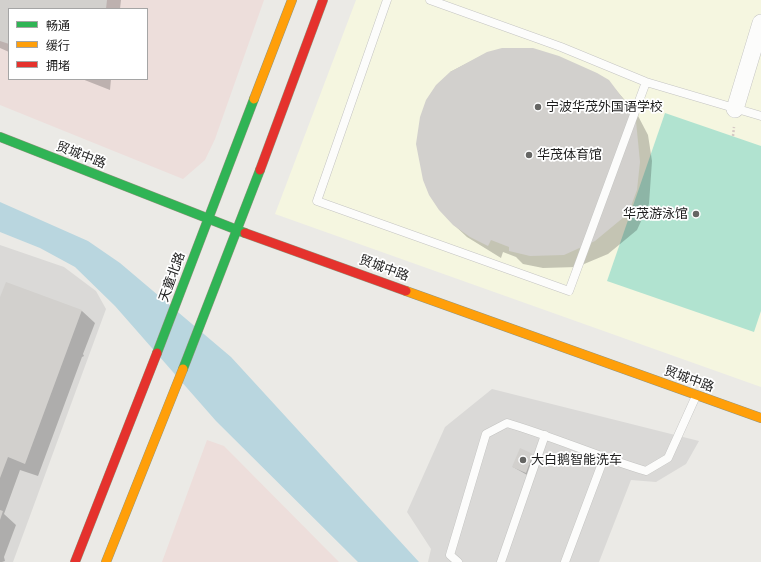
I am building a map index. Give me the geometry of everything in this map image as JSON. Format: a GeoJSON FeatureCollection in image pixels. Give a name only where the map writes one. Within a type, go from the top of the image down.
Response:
{"type":"FeatureCollection","features":[{"type":"Feature","properties":{"kind":"main road","name":"天童北路"},"geometry":{"type":"LineString","coordinates":[[75,562],[130,423],[207,218],[292,0]]}},
{"type":"Feature","properties":{"kind":"main road"},"geometry":{"type":"LineString","coordinates":[[106,562],[238,230],[323,0]]}},
{"type":"Feature","properties":{"kind":"main road","name":"贸城中路"},"geometry":{"type":"LineString","coordinates":[[0,137],[238,230],[761,418]]}},
{"type":"Feature","properties":{"kind":"street"},"geometry":{"type":"LineString","coordinates":[[735,109],[761,23]]}},
{"type":"Feature","properties":{"kind":"lane"},"geometry":{"type":"LineString","coordinates":[[387,0],[317,201],[569,291],[646,82]]}},
{"type":"Feature","properties":{"kind":"lane"},"geometry":{"type":"LineString","coordinates":[[430,0],[561,47],[646,82],[761,116]]}},
{"type":"Feature","properties":{"kind":"lane"},"geometry":{"type":"LineString","coordinates":[[458,562],[450,555],[486,434],[507,423],[545,435],[604,458],[646,471],[668,458],[696,395]]}},
{"type":"Feature","properties":{"kind":"lane"},"geometry":{"type":"LineString","coordinates":[[502,562],[545,435]]}},
{"type":"Feature","properties":{"kind":"lane"},"geometry":{"type":"LineString","coordinates":[[565,562],[604,458]]}},
{"type":"Feature","properties":{"kind":"shaded area"},"geometry":{"type":"Polygon","coordinates":[[[0,0],[264,0],[215,139],[205,160],[183,179],[0,105],[0,0]]]}},
{"type":"Feature","properties":{"kind":"shaded area","name":"宁波华茂外国语学校"},"geometry":{"type":"Polygon","coordinates":[[[356,0],[761,0],[761,387],[275,214],[356,0]]]}},
{"type":"Feature","properties":{"kind":"shaded area"},"geometry":{"type":"Polygon","coordinates":[[[0,245],[64,267],[96,291],[106,309],[13,562],[0,562],[0,245]]]}},
{"type":"Feature","properties":{"kind":"shaded area"},"geometry":{"type":"Polygon","coordinates":[[[492,389],[699,441],[686,464],[656,482],[631,480],[599,562],[428,562],[431,549],[407,512],[445,427],[492,389]]]}},
{"type":"Feature","properties":{"kind":"shaded area"},"geometry":{"type":"Polygon","coordinates":[[[207,440],[224,446],[339,562],[162,562],[207,440]]]}},
{"type":"Feature","properties":{"kind":"green space","name":"华茂游泳馆"},"geometry":{"type":"Polygon","coordinates":[[[665,113],[761,146],[761,311],[754,332],[607,281],[665,113]]]}},
{"type":"Feature","properties":{"kind":"water"},"geometry":{"type":"Polygon","coordinates":[[[0,202],[88,241],[120,263],[231,357],[419,562],[358,562],[216,421],[115,306],[75,267],[40,248],[0,232],[0,202]]]}},
{"type":"Feature","properties":{"kind":"building"},"geometry":{"type":"Polygon","coordinates":[[[0,0],[107,0],[106,8],[8,8],[8,44],[0,41],[0,0]]]}},
{"type":"Feature","properties":{"kind":"building","name":"华茂体育馆"},"geometry":{"type":"Polygon","coordinates":[[[502,48],[533,48],[559,56],[597,73],[609,80],[624,100],[636,121],[640,162],[637,190],[631,206],[624,217],[595,241],[564,255],[530,256],[509,251],[509,247],[491,240],[488,246],[470,237],[453,225],[439,210],[429,195],[423,180],[416,144],[420,117],[426,100],[436,85],[450,72],[487,52],[502,48]]]}},
{"type":"Feature","properties":{"kind":"building"},"geometry":{"type":"Polygon","coordinates":[[[6,282],[82,310],[25,464],[8,457],[0,478],[0,297],[6,282]]]}},
{"type":"Feature","properties":{"kind":"building","name":"大白鹅智能洗车"},"geometry":{"type":"Polygon","coordinates":[[[520,448],[533,454],[526,473],[512,467],[520,448]]]}},
{"type":"Feature","properties":{"kind":"building"},"geometry":{"type":"Polygon","coordinates":[[[0,510],[3,511],[0,520],[0,510]]]}},
{"type":"Feature","properties":{"kind":"traffic: fast"},"geometry":{"type":"LineString","coordinates":[[157,353],[254,99]]}},
{"type":"Feature","properties":{"kind":"traffic: fast"},"geometry":{"type":"LineString","coordinates":[[0,137],[245,233]]}},
{"type":"Feature","properties":{"kind":"traffic: fast"},"geometry":{"type":"LineString","coordinates":[[183,369],[260,170]]}},
{"type":"Feature","properties":{"kind":"traffic: slow"},"geometry":{"type":"LineString","coordinates":[[254,99],[292,0]]}},
{"type":"Feature","properties":{"kind":"traffic: slow"},"geometry":{"type":"LineString","coordinates":[[406,291],[761,418]]}},
{"type":"Feature","properties":{"kind":"traffic: slow"},"geometry":{"type":"LineString","coordinates":[[106,562],[183,369]]}},
{"type":"Feature","properties":{"kind":"traffic: jam"},"geometry":{"type":"LineString","coordinates":[[260,170],[323,0]]}},
{"type":"Feature","properties":{"kind":"traffic: jam"},"geometry":{"type":"LineString","coordinates":[[245,233],[406,291]]}},
{"type":"Feature","properties":{"kind":"traffic: jam"},"geometry":{"type":"LineString","coordinates":[[75,562],[157,353]]}},
{"type":"Feature","properties":{"kind":"place","name":"宁波华茂外国语学校"},"geometry":{"type":"Point","coordinates":[538,107]}},
{"type":"Feature","properties":{"kind":"place","name":"华茂体育馆"},"geometry":{"type":"Point","coordinates":[529,155]}},
{"type":"Feature","properties":{"kind":"place","name":"华茂游泳馆"},"geometry":{"type":"Point","coordinates":[696,214]}},
{"type":"Feature","properties":{"kind":"place","name":"大白鹅智能洗车"},"geometry":{"type":"Point","coordinates":[523,460]}}]}
